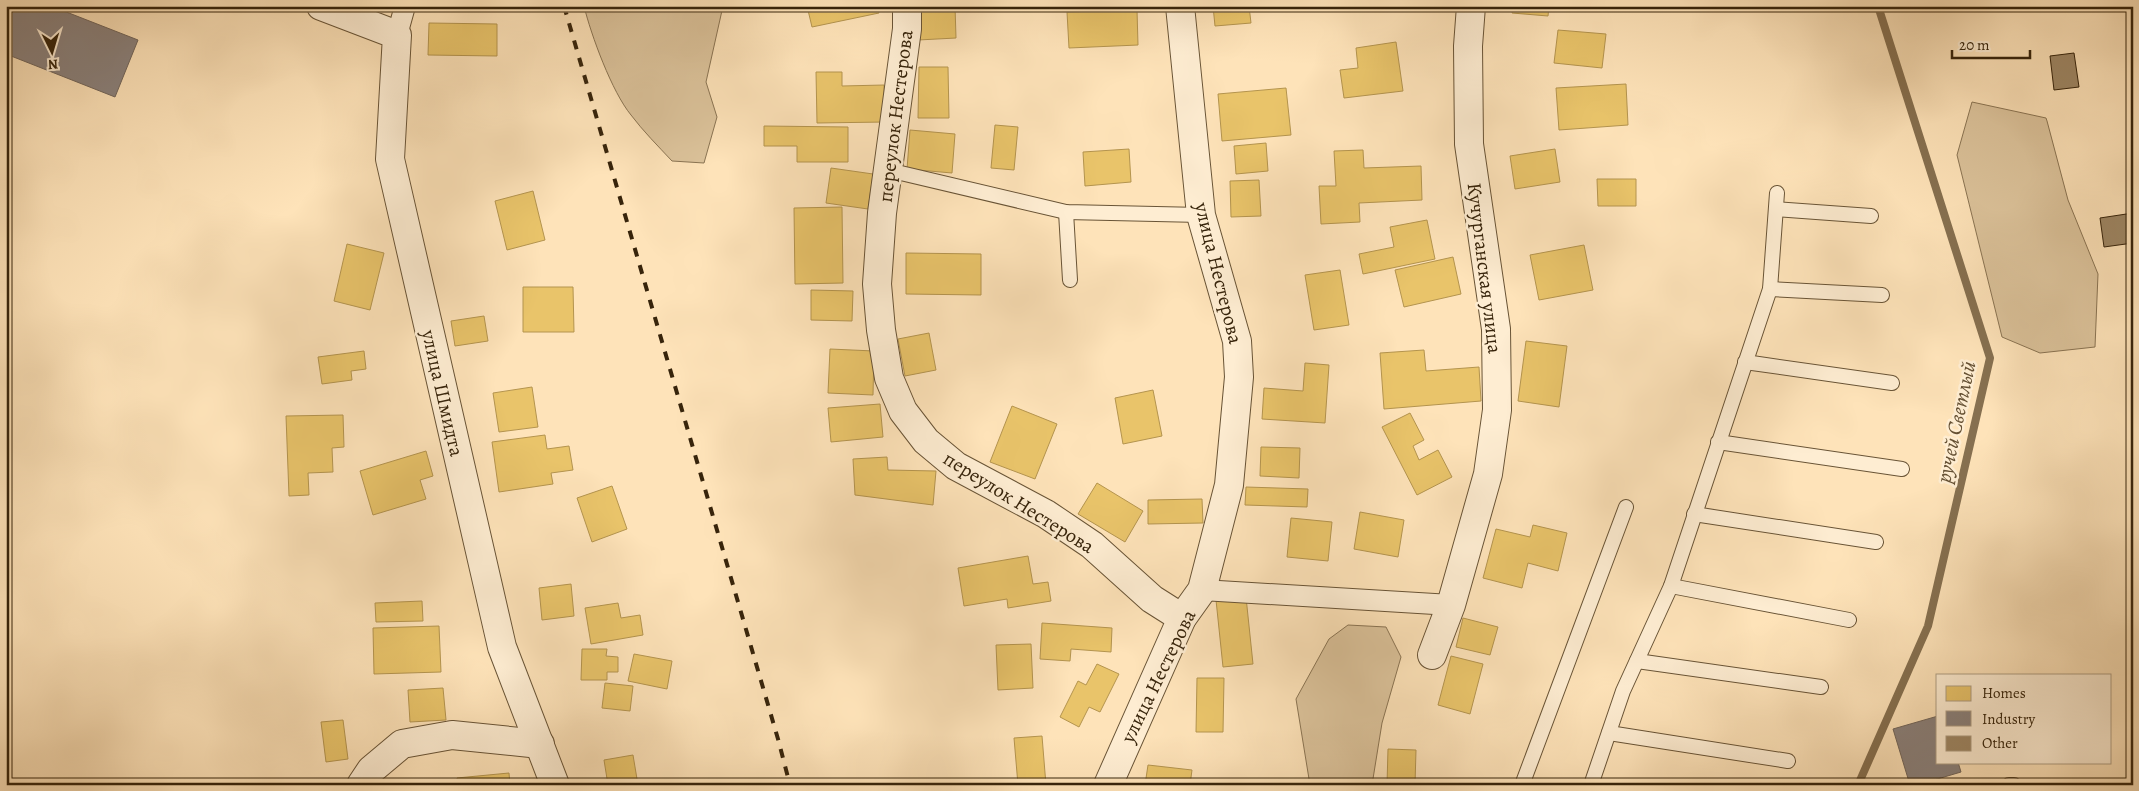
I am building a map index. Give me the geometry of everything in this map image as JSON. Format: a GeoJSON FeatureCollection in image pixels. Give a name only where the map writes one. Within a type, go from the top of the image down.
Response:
{"type":"FeatureCollection","features":[{"type":"Feature","properties":{"kind":"street"},"geometry":{"type":"LineString","coordinates":[[321,6],[397,34]]}},
{"type":"Feature","properties":{"kind":"street","name":"улица Шмидта"},"geometry":{"type":"LineString","coordinates":[[405,6],[397,34],[390,159],[502,647],[555,785]]}},
{"type":"Feature","properties":{"kind":"street","name":"переулок Нестерова"},"geometry":{"type":"LineString","coordinates":[[907,6],[907,29],[879,246],[877,284],[881,330],[889,378],[903,411],[926,441],[956,466],[1046,514],[1084,540],[1152,599],[1182,618]]}},
{"type":"Feature","properties":{"kind":"street","name":"улица Нестерова"},"geometry":{"type":"LineString","coordinates":[[1108,785],[1182,618],[1202,590],[1229,485],[1239,377],[1237,341],[1201,215],[1180,6]]}},
{"type":"Feature","properties":{"kind":"street","name":"Кучурганская улица"},"geometry":{"type":"LineString","coordinates":[[1432,656],[1451,605],[1488,474],[1497,410],[1496,329],[1469,144],[1468,46],[1471,6]]}},
{"type":"Feature","properties":{"kind":"street"},"geometry":{"type":"LineString","coordinates":[[1202,590],[1451,605]]}},
{"type":"Feature","properties":{"kind":"street"},"geometry":{"type":"LineString","coordinates":[[361,785],[371,770],[402,744],[452,735],[540,744]]}},
{"type":"Feature","properties":{"kind":"lane"},"geometry":{"type":"LineString","coordinates":[[888,170],[1066,212],[1201,215]]}},
{"type":"Feature","properties":{"kind":"lane"},"geometry":{"type":"LineString","coordinates":[[1591,785],[1623,691],[1671,586],[1770,289],[1777,193]]}},
{"type":"Feature","properties":{"kind":"lane"},"geometry":{"type":"LineString","coordinates":[[1776,209],[1871,216]]}},
{"type":"Feature","properties":{"kind":"lane"},"geometry":{"type":"LineString","coordinates":[[1066,212],[1070,280]]}},
{"type":"Feature","properties":{"kind":"lane"},"geometry":{"type":"LineString","coordinates":[[1770,289],[1882,295]]}},
{"type":"Feature","properties":{"kind":"lane"},"geometry":{"type":"LineString","coordinates":[[1745,362],[1892,383]]}},
{"type":"Feature","properties":{"kind":"lane"},"geometry":{"type":"LineString","coordinates":[[1718,442],[1902,469]]}},
{"type":"Feature","properties":{"kind":"lane"},"geometry":{"type":"LineString","coordinates":[[1522,785],[1626,507]]}},
{"type":"Feature","properties":{"kind":"lane"},"geometry":{"type":"LineString","coordinates":[[1694,514],[1876,542]]}},
{"type":"Feature","properties":{"kind":"lane"},"geometry":{"type":"LineString","coordinates":[[1671,586],[1849,620]]}},
{"type":"Feature","properties":{"kind":"lane"},"geometry":{"type":"LineString","coordinates":[[1637,660],[1822,687]]}},
{"type":"Feature","properties":{"kind":"lane"},"geometry":{"type":"LineString","coordinates":[[1609,733],[1788,761]]}},
{"type":"Feature","properties":{"kind":"lane"},"geometry":{"type":"LineString","coordinates":[[2009,785],[2014,785]]}},
{"type":"Feature","properties":{"kind":"shaded area"},"geometry":{"type":"Polygon","coordinates":[[[584,6],[723,6],[706,82],[717,117],[704,163],[672,161],[631,115],[603,63],[584,6]]]}},
{"type":"Feature","properties":{"kind":"shaded area"},"geometry":{"type":"Polygon","coordinates":[[[1972,102],[2046,118],[2068,200],[2098,274],[2095,347],[2040,353],[2002,337],[1957,155],[1972,102]]]}},
{"type":"Feature","properties":{"kind":"shaded area"},"geometry":{"type":"Polygon","coordinates":[[[1348,625],[1386,627],[1401,657],[1382,723],[1372,785],[1310,785],[1296,699],[1329,639],[1348,625]]]}},
{"type":"Feature","properties":{"kind":"building: Homes"},"geometry":{"type":"Polygon","coordinates":[[[807,6],[878,6],[879,13],[812,27],[807,6]]]}},
{"type":"Feature","properties":{"kind":"building: Homes"},"geometry":{"type":"Polygon","coordinates":[[[916,6],[955,6],[956,38],[918,40],[916,6]]]}},
{"type":"Feature","properties":{"kind":"building: Homes"},"geometry":{"type":"Polygon","coordinates":[[[1213,6],[1249,6],[1251,23],[1215,26],[1213,6]]]}},
{"type":"Feature","properties":{"kind":"building: Homes"},"geometry":{"type":"Polygon","coordinates":[[[1513,6],[1549,6],[1548,16],[1512,13],[1513,6]]]}},
{"type":"Feature","properties":{"kind":"building: Homes"},"geometry":{"type":"Polygon","coordinates":[[[1137,10],[1138,45],[1069,48],[1067,12],[1137,10]]]}},
{"type":"Feature","properties":{"kind":"building: Homes"},"geometry":{"type":"Polygon","coordinates":[[[429,23],[497,24],[497,56],[428,55],[429,23]]]}},
{"type":"Feature","properties":{"kind":"building: Homes"},"geometry":{"type":"Polygon","coordinates":[[[1558,30],[1606,34],[1602,68],[1554,63],[1558,30]]]}},
{"type":"Feature","properties":{"kind":"building: Homes"},"geometry":{"type":"Polygon","coordinates":[[[1396,42],[1403,91],[1344,98],[1340,70],[1358,68],[1356,48],[1396,42]]]}},
{"type":"Feature","properties":{"kind":"building: Homes"},"geometry":{"type":"Polygon","coordinates":[[[919,67],[948,67],[949,118],[918,118],[919,67]]]}},
{"type":"Feature","properties":{"kind":"building: Homes"},"geometry":{"type":"Polygon","coordinates":[[[816,72],[842,72],[842,86],[884,85],[885,122],[817,123],[816,72]]]}},
{"type":"Feature","properties":{"kind":"building: Homes"},"geometry":{"type":"Polygon","coordinates":[[[1626,84],[1628,125],[1559,130],[1556,88],[1626,84]]]}},
{"type":"Feature","properties":{"kind":"building: Homes"},"geometry":{"type":"Polygon","coordinates":[[[1286,88],[1291,135],[1222,141],[1218,94],[1286,88]]]}},
{"type":"Feature","properties":{"kind":"building: Homes"},"geometry":{"type":"Polygon","coordinates":[[[995,125],[1018,127],[1014,170],[991,168],[995,125]]]}},
{"type":"Feature","properties":{"kind":"building: Homes"},"geometry":{"type":"Polygon","coordinates":[[[764,126],[848,127],[848,162],[797,162],[797,146],[764,146],[764,126]]]}},
{"type":"Feature","properties":{"kind":"building: Homes"},"geometry":{"type":"Polygon","coordinates":[[[910,130],[955,134],[952,173],[907,169],[910,130]]]}},
{"type":"Feature","properties":{"kind":"building: Homes"},"geometry":{"type":"Polygon","coordinates":[[[1266,143],[1268,171],[1236,174],[1234,146],[1266,143]]]}},
{"type":"Feature","properties":{"kind":"building: Homes"},"geometry":{"type":"Polygon","coordinates":[[[1129,149],[1131,182],[1085,186],[1083,152],[1129,149]]]}},
{"type":"Feature","properties":{"kind":"building: Homes"},"geometry":{"type":"Polygon","coordinates":[[[1555,149],[1560,182],[1515,189],[1510,156],[1555,149]]]}},
{"type":"Feature","properties":{"kind":"building: Homes"},"geometry":{"type":"Polygon","coordinates":[[[1363,150],[1364,168],[1421,166],[1422,200],[1359,203],[1360,222],[1321,224],[1319,186],[1336,186],[1334,151],[1363,150]]]}},
{"type":"Feature","properties":{"kind":"building: Homes"},"geometry":{"type":"Polygon","coordinates":[[[831,168],[873,174],[868,209],[826,203],[831,168]]]}},
{"type":"Feature","properties":{"kind":"building: Homes"},"geometry":{"type":"Polygon","coordinates":[[[1597,179],[1636,179],[1636,206],[1598,206],[1597,179]]]}},
{"type":"Feature","properties":{"kind":"building: Homes"},"geometry":{"type":"Polygon","coordinates":[[[1259,180],[1261,216],[1231,217],[1230,181],[1259,180]]]}},
{"type":"Feature","properties":{"kind":"building: Homes"},"geometry":{"type":"Polygon","coordinates":[[[533,191],[545,240],[507,250],[495,201],[533,191]]]}},
{"type":"Feature","properties":{"kind":"building: Homes"},"geometry":{"type":"Polygon","coordinates":[[[842,207],[843,283],[795,284],[794,208],[842,207]]]}},
{"type":"Feature","properties":{"kind":"building: Homes"},"geometry":{"type":"Polygon","coordinates":[[[1427,220],[1435,259],[1363,274],[1359,254],[1394,247],[1390,227],[1427,220]]]}},
{"type":"Feature","properties":{"kind":"building: Homes"},"geometry":{"type":"Polygon","coordinates":[[[347,244],[384,253],[370,310],[334,301],[347,244]]]}},
{"type":"Feature","properties":{"kind":"building: Homes"},"geometry":{"type":"Polygon","coordinates":[[[1584,245],[1593,290],[1539,300],[1530,255],[1584,245]]]}},
{"type":"Feature","properties":{"kind":"building: Homes"},"geometry":{"type":"Polygon","coordinates":[[[906,253],[981,254],[981,295],[906,294],[906,253]]]}},
{"type":"Feature","properties":{"kind":"building: Homes"},"geometry":{"type":"Polygon","coordinates":[[[1453,257],[1461,294],[1404,307],[1395,270],[1453,257]]]}},
{"type":"Feature","properties":{"kind":"building: Homes"},"geometry":{"type":"Polygon","coordinates":[[[1340,270],[1349,325],[1314,330],[1305,275],[1340,270]]]}},
{"type":"Feature","properties":{"kind":"building: Homes"},"geometry":{"type":"Polygon","coordinates":[[[523,287],[573,287],[574,332],[523,332],[523,287]]]}},
{"type":"Feature","properties":{"kind":"building: Homes"},"geometry":{"type":"Polygon","coordinates":[[[811,290],[853,291],[852,321],[811,320],[811,290]]]}},
{"type":"Feature","properties":{"kind":"building: Homes"},"geometry":{"type":"Polygon","coordinates":[[[484,316],[488,341],[455,346],[451,321],[484,316]]]}},
{"type":"Feature","properties":{"kind":"building: Homes"},"geometry":{"type":"Polygon","coordinates":[[[929,333],[936,370],[905,376],[898,339],[929,333]]]}},
{"type":"Feature","properties":{"kind":"building: Homes"},"geometry":{"type":"Polygon","coordinates":[[[1526,341],[1567,346],[1559,407],[1518,401],[1526,341]]]}},
{"type":"Feature","properties":{"kind":"building: Homes"},"geometry":{"type":"Polygon","coordinates":[[[830,349],[874,351],[873,395],[828,393],[830,349]]]}},
{"type":"Feature","properties":{"kind":"building: Homes"},"geometry":{"type":"Polygon","coordinates":[[[1424,350],[1426,371],[1479,367],[1481,401],[1384,409],[1380,353],[1424,350]]]}},
{"type":"Feature","properties":{"kind":"building: Homes"},"geometry":{"type":"Polygon","coordinates":[[[364,351],[366,369],[351,371],[352,380],[322,384],[318,357],[364,351]]]}},
{"type":"Feature","properties":{"kind":"building: Homes"},"geometry":{"type":"Polygon","coordinates":[[[1305,363],[1329,365],[1325,423],[1262,419],[1264,388],[1303,391],[1305,363]]]}},
{"type":"Feature","properties":{"kind":"building: Homes"},"geometry":{"type":"Polygon","coordinates":[[[532,387],[538,427],[499,432],[493,393],[532,387]]]}},
{"type":"Feature","properties":{"kind":"building: Homes"},"geometry":{"type":"Polygon","coordinates":[[[1153,390],[1162,436],[1123,444],[1115,398],[1153,390]]]}},
{"type":"Feature","properties":{"kind":"building: Homes"},"geometry":{"type":"Polygon","coordinates":[[[880,404],[883,437],[831,442],[828,408],[880,404]]]}},
{"type":"Feature","properties":{"kind":"building: Homes"},"geometry":{"type":"Polygon","coordinates":[[[1012,406],[1057,424],[1035,479],[990,462],[1012,406]]]}},
{"type":"Feature","properties":{"kind":"building: Homes"},"geometry":{"type":"Polygon","coordinates":[[[1410,413],[1424,440],[1413,446],[1419,460],[1438,450],[1452,477],[1417,495],[1382,427],[1410,413]]]}},
{"type":"Feature","properties":{"kind":"building: Homes"},"geometry":{"type":"Polygon","coordinates":[[[343,415],[344,447],[332,448],[333,472],[308,473],[309,495],[289,496],[286,416],[343,415]]]}},
{"type":"Feature","properties":{"kind":"building: Homes"},"geometry":{"type":"Polygon","coordinates":[[[545,435],[547,449],[569,446],[573,470],[551,473],[553,484],[499,492],[492,442],[545,435]]]}},
{"type":"Feature","properties":{"kind":"building: Homes"},"geometry":{"type":"Polygon","coordinates":[[[1261,447],[1300,448],[1299,478],[1260,476],[1261,447]]]}},
{"type":"Feature","properties":{"kind":"building: Homes"},"geometry":{"type":"Polygon","coordinates":[[[426,451],[433,476],[420,480],[426,499],[373,515],[360,471],[426,451]]]}},
{"type":"Feature","properties":{"kind":"building: Homes"},"geometry":{"type":"Polygon","coordinates":[[[887,457],[888,470],[936,471],[933,505],[855,495],[853,459],[887,457]]]}},
{"type":"Feature","properties":{"kind":"building: Homes"},"geometry":{"type":"Polygon","coordinates":[[[1097,483],[1143,511],[1125,542],[1078,514],[1097,483]]]}},
{"type":"Feature","properties":{"kind":"building: Homes"},"geometry":{"type":"Polygon","coordinates":[[[612,486],[627,529],[592,542],[577,498],[612,486]]]}},
{"type":"Feature","properties":{"kind":"building: Homes"},"geometry":{"type":"Polygon","coordinates":[[[1246,487],[1308,489],[1307,507],[1245,505],[1246,487]]]}},
{"type":"Feature","properties":{"kind":"building: Homes"},"geometry":{"type":"Polygon","coordinates":[[[1202,499],[1203,523],[1148,524],[1148,500],[1202,499]]]}},
{"type":"Feature","properties":{"kind":"building: Homes"},"geometry":{"type":"Polygon","coordinates":[[[1360,512],[1404,520],[1398,557],[1354,549],[1360,512]]]}},
{"type":"Feature","properties":{"kind":"building: Homes"},"geometry":{"type":"Polygon","coordinates":[[[1291,518],[1332,522],[1328,561],[1287,557],[1291,518]]]}},
{"type":"Feature","properties":{"kind":"building: Homes"},"geometry":{"type":"Polygon","coordinates":[[[1533,525],[1567,533],[1558,571],[1528,563],[1522,588],[1483,578],[1496,529],[1530,537],[1533,525]]]}},
{"type":"Feature","properties":{"kind":"building: Homes"},"geometry":{"type":"Polygon","coordinates":[[[1028,556],[1033,584],[1048,582],[1051,601],[1008,608],[1007,599],[964,606],[958,568],[1028,556]]]}},
{"type":"Feature","properties":{"kind":"building: Homes"},"geometry":{"type":"Polygon","coordinates":[[[571,584],[574,616],[542,620],[539,588],[571,584]]]}},
{"type":"Feature","properties":{"kind":"building: Homes"},"geometry":{"type":"Polygon","coordinates":[[[1246,597],[1253,664],[1223,667],[1216,600],[1246,597]]]}},
{"type":"Feature","properties":{"kind":"building: Homes"},"geometry":{"type":"Polygon","coordinates":[[[422,601],[423,621],[376,622],[375,603],[422,601]]]}},
{"type":"Feature","properties":{"kind":"building: Homes"},"geometry":{"type":"Polygon","coordinates":[[[618,603],[621,618],[640,615],[643,635],[591,644],[585,608],[618,603]]]}},
{"type":"Feature","properties":{"kind":"building: Homes"},"geometry":{"type":"Polygon","coordinates":[[[1463,618],[1498,627],[1490,655],[1456,647],[1463,618]]]}},
{"type":"Feature","properties":{"kind":"building: Homes"},"geometry":{"type":"Polygon","coordinates":[[[1042,623],[1112,628],[1111,652],[1071,649],[1070,661],[1040,659],[1042,623]]]}},
{"type":"Feature","properties":{"kind":"building: Homes"},"geometry":{"type":"Polygon","coordinates":[[[439,626],[441,672],[374,674],[373,628],[439,626]]]}},
{"type":"Feature","properties":{"kind":"building: Homes"},"geometry":{"type":"Polygon","coordinates":[[[1031,644],[1033,688],[998,690],[996,645],[1031,644]]]}},
{"type":"Feature","properties":{"kind":"building: Homes"},"geometry":{"type":"Polygon","coordinates":[[[582,649],[607,649],[606,656],[618,657],[618,672],[607,672],[607,680],[581,680],[582,649]]]}},
{"type":"Feature","properties":{"kind":"building: Homes"},"geometry":{"type":"Polygon","coordinates":[[[634,654],[672,661],[667,689],[628,681],[634,654]]]}},
{"type":"Feature","properties":{"kind":"building: Homes"},"geometry":{"type":"Polygon","coordinates":[[[1451,656],[1483,664],[1470,714],[1438,705],[1451,656]]]}},
{"type":"Feature","properties":{"kind":"building: Homes"},"geometry":{"type":"Polygon","coordinates":[[[1097,664],[1119,674],[1100,712],[1089,707],[1079,727],[1060,717],[1078,681],[1086,685],[1097,664]]]}},
{"type":"Feature","properties":{"kind":"building: Homes"},"geometry":{"type":"Polygon","coordinates":[[[1197,678],[1224,678],[1223,732],[1196,732],[1197,678]]]}},
{"type":"Feature","properties":{"kind":"building: Homes"},"geometry":{"type":"Polygon","coordinates":[[[605,683],[633,686],[630,711],[602,708],[605,683]]]}},
{"type":"Feature","properties":{"kind":"building: Homes"},"geometry":{"type":"Polygon","coordinates":[[[443,688],[446,720],[410,722],[408,690],[443,688]]]}},
{"type":"Feature","properties":{"kind":"building: Homes"},"geometry":{"type":"Polygon","coordinates":[[[343,720],[348,759],[326,762],[321,722],[343,720]]]}},
{"type":"Feature","properties":{"kind":"building: Homes"},"geometry":{"type":"Polygon","coordinates":[[[1042,736],[1046,785],[1018,785],[1014,738],[1042,736]]]}},
{"type":"Feature","properties":{"kind":"building: Homes"},"geometry":{"type":"Polygon","coordinates":[[[1388,749],[1416,750],[1415,785],[1387,785],[1388,749]]]}},
{"type":"Feature","properties":{"kind":"building: Homes"},"geometry":{"type":"Polygon","coordinates":[[[633,755],[638,785],[608,785],[604,760],[633,755]]]}},
{"type":"Feature","properties":{"kind":"building: Homes"},"geometry":{"type":"Polygon","coordinates":[[[1148,765],[1192,770],[1190,785],[1145,785],[1148,765]]]}},
{"type":"Feature","properties":{"kind":"building: Homes"},"geometry":{"type":"Polygon","coordinates":[[[509,773],[510,785],[458,785],[457,778],[509,773]]]}},
{"type":"Feature","properties":{"kind":"building: Homes"},"geometry":{"type":"Polygon","coordinates":[[[306,781],[307,785],[284,785],[306,781]]]}},
{"type":"Feature","properties":{"kind":"building: Homes"},"geometry":{"type":"Polygon","coordinates":[[[724,781],[724,785],[698,785],[724,781]]]}},
{"type":"Feature","properties":{"kind":"building: Industry"},"geometry":{"type":"Polygon","coordinates":[[[6,6],[51,6],[138,40],[115,97],[6,54],[6,6]]]}},
{"type":"Feature","properties":{"kind":"building: Industry"},"geometry":{"type":"Polygon","coordinates":[[[1936,717],[1936,764],[1959,764],[1961,772],[1917,785],[1910,785],[1893,729],[1936,717]]]}},
{"type":"Feature","properties":{"kind":"building: Other"},"geometry":{"type":"Polygon","coordinates":[[[2074,53],[2079,87],[2054,90],[2050,56],[2074,53]]]}},
{"type":"Feature","properties":{"kind":"building: Other"},"geometry":{"type":"Polygon","coordinates":[[[2133,213],[2133,243],[2104,247],[2100,218],[2133,213]]]}},
{"type":"Feature","properties":{"kind":"waterway","name":"ручей Светлый"},"geometry":{"type":"LineString","coordinates":[[1858,785],[1928,626],[1990,358],[1878,6]]}},
{"type":"Feature","properties":{"kind":"railway"},"geometry":{"type":"LineString","coordinates":[[564,6],[790,785]]}}]}
